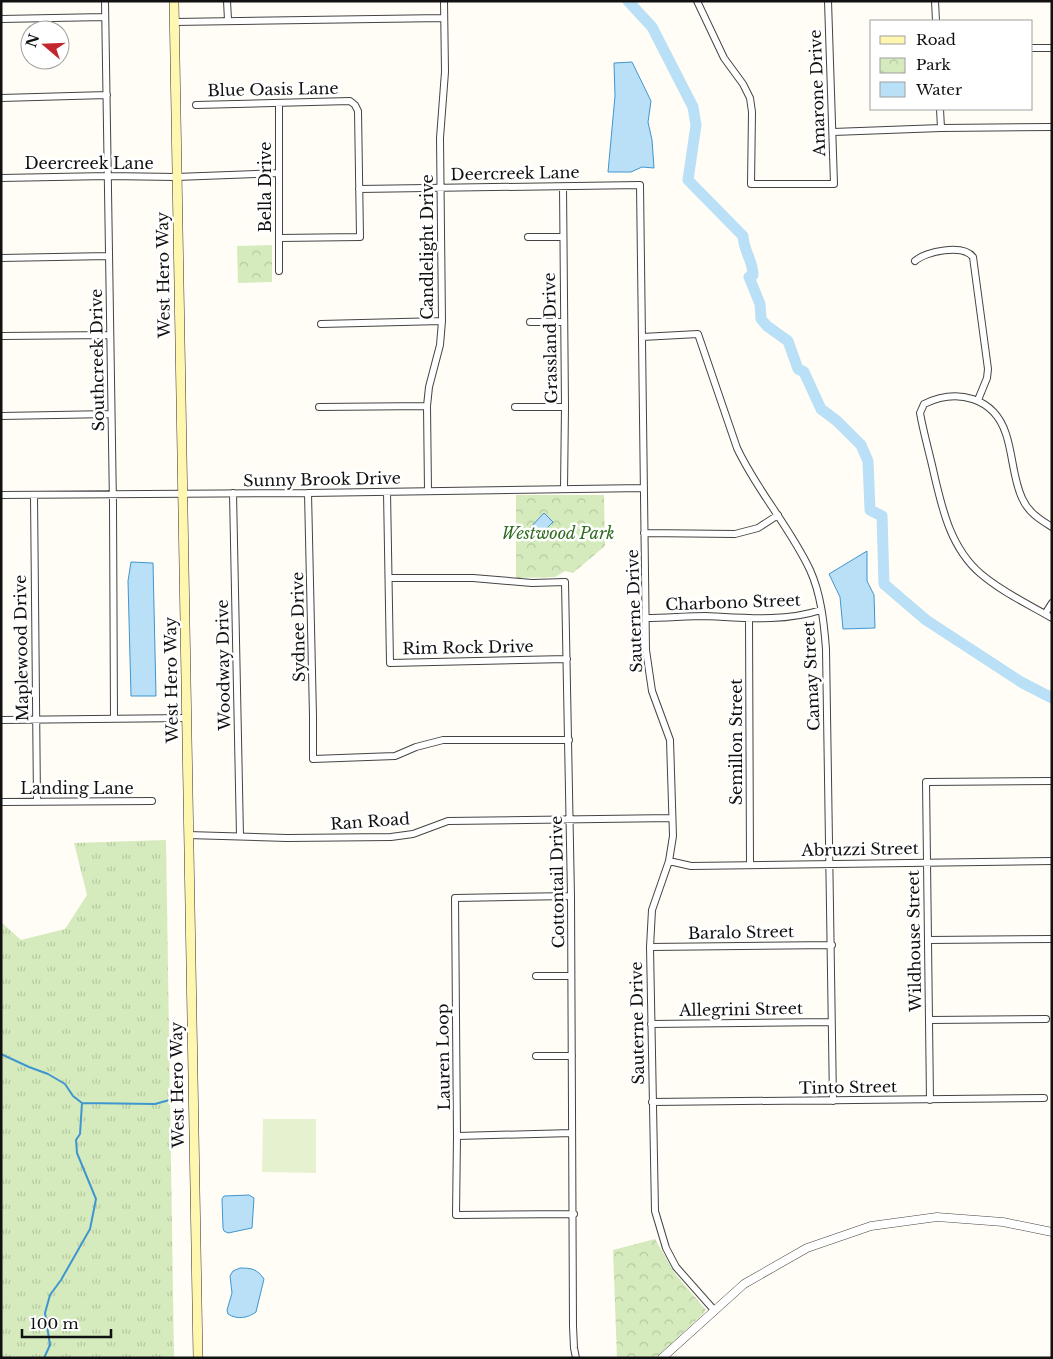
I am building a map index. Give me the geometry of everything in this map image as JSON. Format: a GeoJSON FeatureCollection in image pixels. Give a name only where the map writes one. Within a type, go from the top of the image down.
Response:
{"type":"FeatureCollection","features":[{"type":"Feature","properties":{"kind":"main road","name":"West Hero Way"},"geometry":{"type":"LineString","coordinates":[[174,1],[198,1358]]}},
{"type":"Feature","properties":{"kind":"street","name":"Southcreek Drive"},"geometry":{"type":"LineString","coordinates":[[105,1],[114,719]]}},
{"type":"Feature","properties":{"kind":"street"},"geometry":{"type":"LineString","coordinates":[[227,1],[228,20]]}},
{"type":"Feature","properties":{"kind":"street","name":"Candlelight Drive"},"geometry":{"type":"LineString","coordinates":[[428,491],[427,406],[429,386],[440,345],[442,321],[440,138],[445,72],[444,1]]}},
{"type":"Feature","properties":{"kind":"street","name":"Amarone Drive"},"geometry":{"type":"LineString","coordinates":[[697,1],[724,58],[744,84],[750,98],[752,112],[752,184],[834,184],[828,1]]}},
{"type":"Feature","properties":{"kind":"street"},"geometry":{"type":"LineString","coordinates":[[935,1],[936,20]]}},
{"type":"Feature","properties":{"kind":"street"},"geometry":{"type":"LineString","coordinates":[[1,18],[105,17]]}},
{"type":"Feature","properties":{"kind":"street"},"geometry":{"type":"LineString","coordinates":[[174,22],[444,18]]}},
{"type":"Feature","properties":{"kind":"street"},"geometry":{"type":"LineString","coordinates":[[1033,48],[1052,48]]}},
{"type":"Feature","properties":{"kind":"street"},"geometry":{"type":"LineString","coordinates":[[1,98],[107,95]]}},
{"type":"Feature","properties":{"kind":"street","name":"Blue Oasis Lane"},"geometry":{"type":"LineString","coordinates":[[196,104],[350,101],[358,111],[359,189]]}},
{"type":"Feature","properties":{"kind":"street","name":"Bella Drive"},"geometry":{"type":"LineString","coordinates":[[279,103],[279,272]]}},
{"type":"Feature","properties":{"kind":"street"},"geometry":{"type":"LineString","coordinates":[[940,110],[941,128]]}},
{"type":"Feature","properties":{"kind":"street"},"geometry":{"type":"LineString","coordinates":[[833,132],[941,128],[1052,127]]}},
{"type":"Feature","properties":{"kind":"street","name":"Deercreek Lane"},"geometry":{"type":"LineString","coordinates":[[1,178],[176,177],[279,173]]}},
{"type":"Feature","properties":{"kind":"street","name":"Deercreek Lane"},"geometry":{"type":"LineString","coordinates":[[359,189],[640,185]]}},
{"type":"Feature","properties":{"kind":"street","name":"Sauterne Drive"},"geometry":{"type":"LineString","coordinates":[[640,185],[646,650],[652,691],[670,740],[674,836],[669,861],[652,910],[650,947],[654,1201],[660,1232],[676,1267],[714,1310]]}},
{"type":"Feature","properties":{"kind":"street","name":"Grassland Drive"},"geometry":{"type":"LineString","coordinates":[[563,187],[562,237],[566,407],[564,489]]}},
{"type":"Feature","properties":{"kind":"street"},"geometry":{"type":"LineString","coordinates":[[279,238],[360,237],[359,189]]}},
{"type":"Feature","properties":{"kind":"street"},"geometry":{"type":"LineString","coordinates":[[528,237],[562,237]]}},
{"type":"Feature","properties":{"kind":"street"},"geometry":{"type":"LineString","coordinates":[[914,262],[920,256],[928,253],[961,250],[973,256],[988,369],[987,378],[978,400]]}},
{"type":"Feature","properties":{"kind":"street"},"geometry":{"type":"LineString","coordinates":[[1,258],[109,256]]}},
{"type":"Feature","properties":{"kind":"street"},"geometry":{"type":"LineString","coordinates":[[321,324],[442,321]]}},
{"type":"Feature","properties":{"kind":"street"},"geometry":{"type":"LineString","coordinates":[[530,322],[564,322]]}},
{"type":"Feature","properties":{"kind":"street","name":"Camay Street"},"geometry":{"type":"LineString","coordinates":[[642,337],[698,334],[745,466],[778,515],[811,572],[821,610],[826,649],[833,1101]]}},
{"type":"Feature","properties":{"kind":"street"},"geometry":{"type":"LineString","coordinates":[[1,336],[110,335]]}},
{"type":"Feature","properties":{"kind":"street"},"geometry":{"type":"LineString","coordinates":[[1052,527],[1041,521],[1027,508],[1021,496],[1006,434],[1002,423],[992,411],[978,400],[961,396],[930,401],[924,404],[921,408],[921,418],[937,490],[945,518],[959,548],[979,573],[992,583],[1052,618]]}},
{"type":"Feature","properties":{"kind":"street"},"geometry":{"type":"LineString","coordinates":[[319,407],[427,406]]}},
{"type":"Feature","properties":{"kind":"street"},"geometry":{"type":"LineString","coordinates":[[515,407],[566,407]]}},
{"type":"Feature","properties":{"kind":"street"},"geometry":{"type":"LineString","coordinates":[[1,416],[111,414]]}},
{"type":"Feature","properties":{"kind":"street","name":"Sunny Brook Drive"},"geometry":{"type":"LineString","coordinates":[[1,496],[644,488]]}},
{"type":"Feature","properties":{"kind":"street","name":"Rim Rock Drive"},"geometry":{"type":"LineString","coordinates":[[387,492],[390,663],[567,658]]}},
{"type":"Feature","properties":{"kind":"street","name":"Woodway Drive"},"geometry":{"type":"LineString","coordinates":[[234,493],[240,836]]}},
{"type":"Feature","properties":{"kind":"street","name":"Sydnee Drive"},"geometry":{"type":"LineString","coordinates":[[308,493],[314,716],[313,759],[395,756],[416,747],[443,740],[569,740]]}},
{"type":"Feature","properties":{"kind":"street","name":"Maplewood Drive"},"geometry":{"type":"LineString","coordinates":[[34,495],[37,802]]}},
{"type":"Feature","properties":{"kind":"street"},"geometry":{"type":"LineString","coordinates":[[644,533],[736,534],[758,528],[778,515]]}},
{"type":"Feature","properties":{"kind":"street","name":"Cottontail Drive"},"geometry":{"type":"LineString","coordinates":[[389,578],[472,578],[532,583],[565,582],[571,896],[574,1348],[576,1358]]}},
{"type":"Feature","properties":{"kind":"street"},"geometry":{"type":"LineString","coordinates":[[1045,614],[1052,603]]}},
{"type":"Feature","properties":{"kind":"street","name":"Charbono Street"},"geometry":{"type":"LineString","coordinates":[[646,618],[704,616],[790,618],[821,610]]}},
{"type":"Feature","properties":{"kind":"street","name":"Semillon Street"},"geometry":{"type":"LineString","coordinates":[[749,618],[750,865]]}},
{"type":"Feature","properties":{"kind":"street"},"geometry":{"type":"LineString","coordinates":[[1,720],[187,718]]}},
{"type":"Feature","properties":{"kind":"street","name":"Wildhouse Street"},"geometry":{"type":"LineString","coordinates":[[930,1100],[926,782],[1052,781]]}},
{"type":"Feature","properties":{"kind":"street","name":"Landing Lane"},"geometry":{"type":"LineString","coordinates":[[1,802],[152,801]]}},
{"type":"Feature","properties":{"kind":"street","name":"Ran Road"},"geometry":{"type":"LineString","coordinates":[[188,835],[287,838],[391,837],[413,834],[448,821],[672,818]]}},
{"type":"Feature","properties":{"kind":"street","name":"Abruzzi Street"},"geometry":{"type":"LineString","coordinates":[[669,861],[691,866],[1052,861]]}},
{"type":"Feature","properties":{"kind":"street","name":"Lauren Loop"},"geometry":{"type":"LineString","coordinates":[[571,896],[455,898],[456,1215],[574,1214]]}},
{"type":"Feature","properties":{"kind":"street"},"geometry":{"type":"LineString","coordinates":[[928,940],[1052,938]]}},
{"type":"Feature","properties":{"kind":"street","name":"Baralo Street"},"geometry":{"type":"LineString","coordinates":[[650,947],[832,945]]}},
{"type":"Feature","properties":{"kind":"street"},"geometry":{"type":"LineString","coordinates":[[536,976],[571,976]]}},
{"type":"Feature","properties":{"kind":"street"},"geometry":{"type":"LineString","coordinates":[[929,1020],[1046,1019]]}},
{"type":"Feature","properties":{"kind":"street","name":"Allegrini Street"},"geometry":{"type":"LineString","coordinates":[[651,1024],[831,1022]]}},
{"type":"Feature","properties":{"kind":"street"},"geometry":{"type":"LineString","coordinates":[[536,1056],[572,1056]]}},
{"type":"Feature","properties":{"kind":"street","name":"Tinto Street"},"geometry":{"type":"LineString","coordinates":[[652,1102],[1044,1098]]}},
{"type":"Feature","properties":{"kind":"street"},"geometry":{"type":"LineString","coordinates":[[457,1136],[572,1133]]}},
{"type":"Feature","properties":{"kind":"street"},"geometry":{"type":"LineString","coordinates":[[662,1358],[744,1284],[807,1248],[871,1226],[937,1217],[1003,1222],[1052,1232]]}},
{"type":"Feature","properties":{"kind":"green space"},"geometry":{"type":"Polygon","coordinates":[[[272,245],[272,282],[238,283],[237,246],[272,245]]]}},
{"type":"Feature","properties":{"kind":"green space","name":"Westwood Park"},"geometry":{"type":"Polygon","coordinates":[[[516,495],[604,495],[605,546],[573,573],[565,571],[555,577],[516,578],[516,495]]]}},
{"type":"Feature","properties":{"kind":"green space"},"geometry":{"type":"Polygon","coordinates":[[[166,840],[174,1358],[1,1358],[1,922],[21,940],[65,929],[87,895],[74,843],[166,840]]]}},
{"type":"Feature","properties":{"kind":"green space"},"geometry":{"type":"Polygon","coordinates":[[[263,1119],[316,1119],[316,1173],[262,1172],[263,1119]]]}},
{"type":"Feature","properties":{"kind":"green space"},"geometry":{"type":"Polygon","coordinates":[[[655,1239],[676,1275],[706,1310],[656,1358],[617,1358],[613,1250],[655,1239]]]}},
{"type":"Feature","properties":{"kind":"water"},"geometry":{"type":"Polygon","coordinates":[[[632,62],[651,101],[648,122],[652,140],[654,168],[642,167],[631,172],[608,172],[615,96],[614,63],[632,62]]]}},
{"type":"Feature","properties":{"kind":"water"},"geometry":{"type":"Polygon","coordinates":[[[544,513],[553,522],[538,537],[530,528],[544,513]]]}},
{"type":"Feature","properties":{"kind":"water"},"geometry":{"type":"Polygon","coordinates":[[[867,551],[867,581],[874,595],[875,628],[843,629],[840,597],[829,574],[867,551]]]}},
{"type":"Feature","properties":{"kind":"water"},"geometry":{"type":"Polygon","coordinates":[[[131,562],[153,563],[156,696],[131,696],[128,581],[131,562]]]}},
{"type":"Feature","properties":{"kind":"water"},"geometry":{"type":"Polygon","coordinates":[[[249,1195],[254,1198],[252,1228],[228,1233],[224,1231],[222,1199],[224,1196],[249,1195]]]}},
{"type":"Feature","properties":{"kind":"water"},"geometry":{"type":"Polygon","coordinates":[[[240,1268],[254,1270],[264,1279],[256,1312],[250,1316],[239,1318],[228,1314],[227,1310],[232,1293],[230,1276],[233,1271],[240,1268]]]}},
{"type":"Feature","properties":{"kind":"waterway"},"geometry":{"type":"LineString","coordinates":[[628,1],[652,27],[693,107],[696,125],[688,180],[743,236],[753,270],[753,275],[749,277],[760,304],[761,319],[767,326],[788,341],[798,369],[804,372],[821,409],[837,421],[861,445],[868,461],[870,510],[882,516],[884,584],[926,620],[1021,682],[1052,698]]}},
{"type":"Feature","properties":{"kind":"waterway"},"geometry":{"type":"LineString","coordinates":[[1,1054],[48,1074],[65,1084],[73,1096],[82,1103],[80,1134],[76,1140],[77,1153],[96,1199],[90,1229],[61,1280],[50,1295],[45,1313],[50,1345],[44,1358]]}},
{"type":"Feature","properties":{"kind":"waterway"},"geometry":{"type":"LineString","coordinates":[[82,1103],[155,1104],[173,1099]]}}]}
